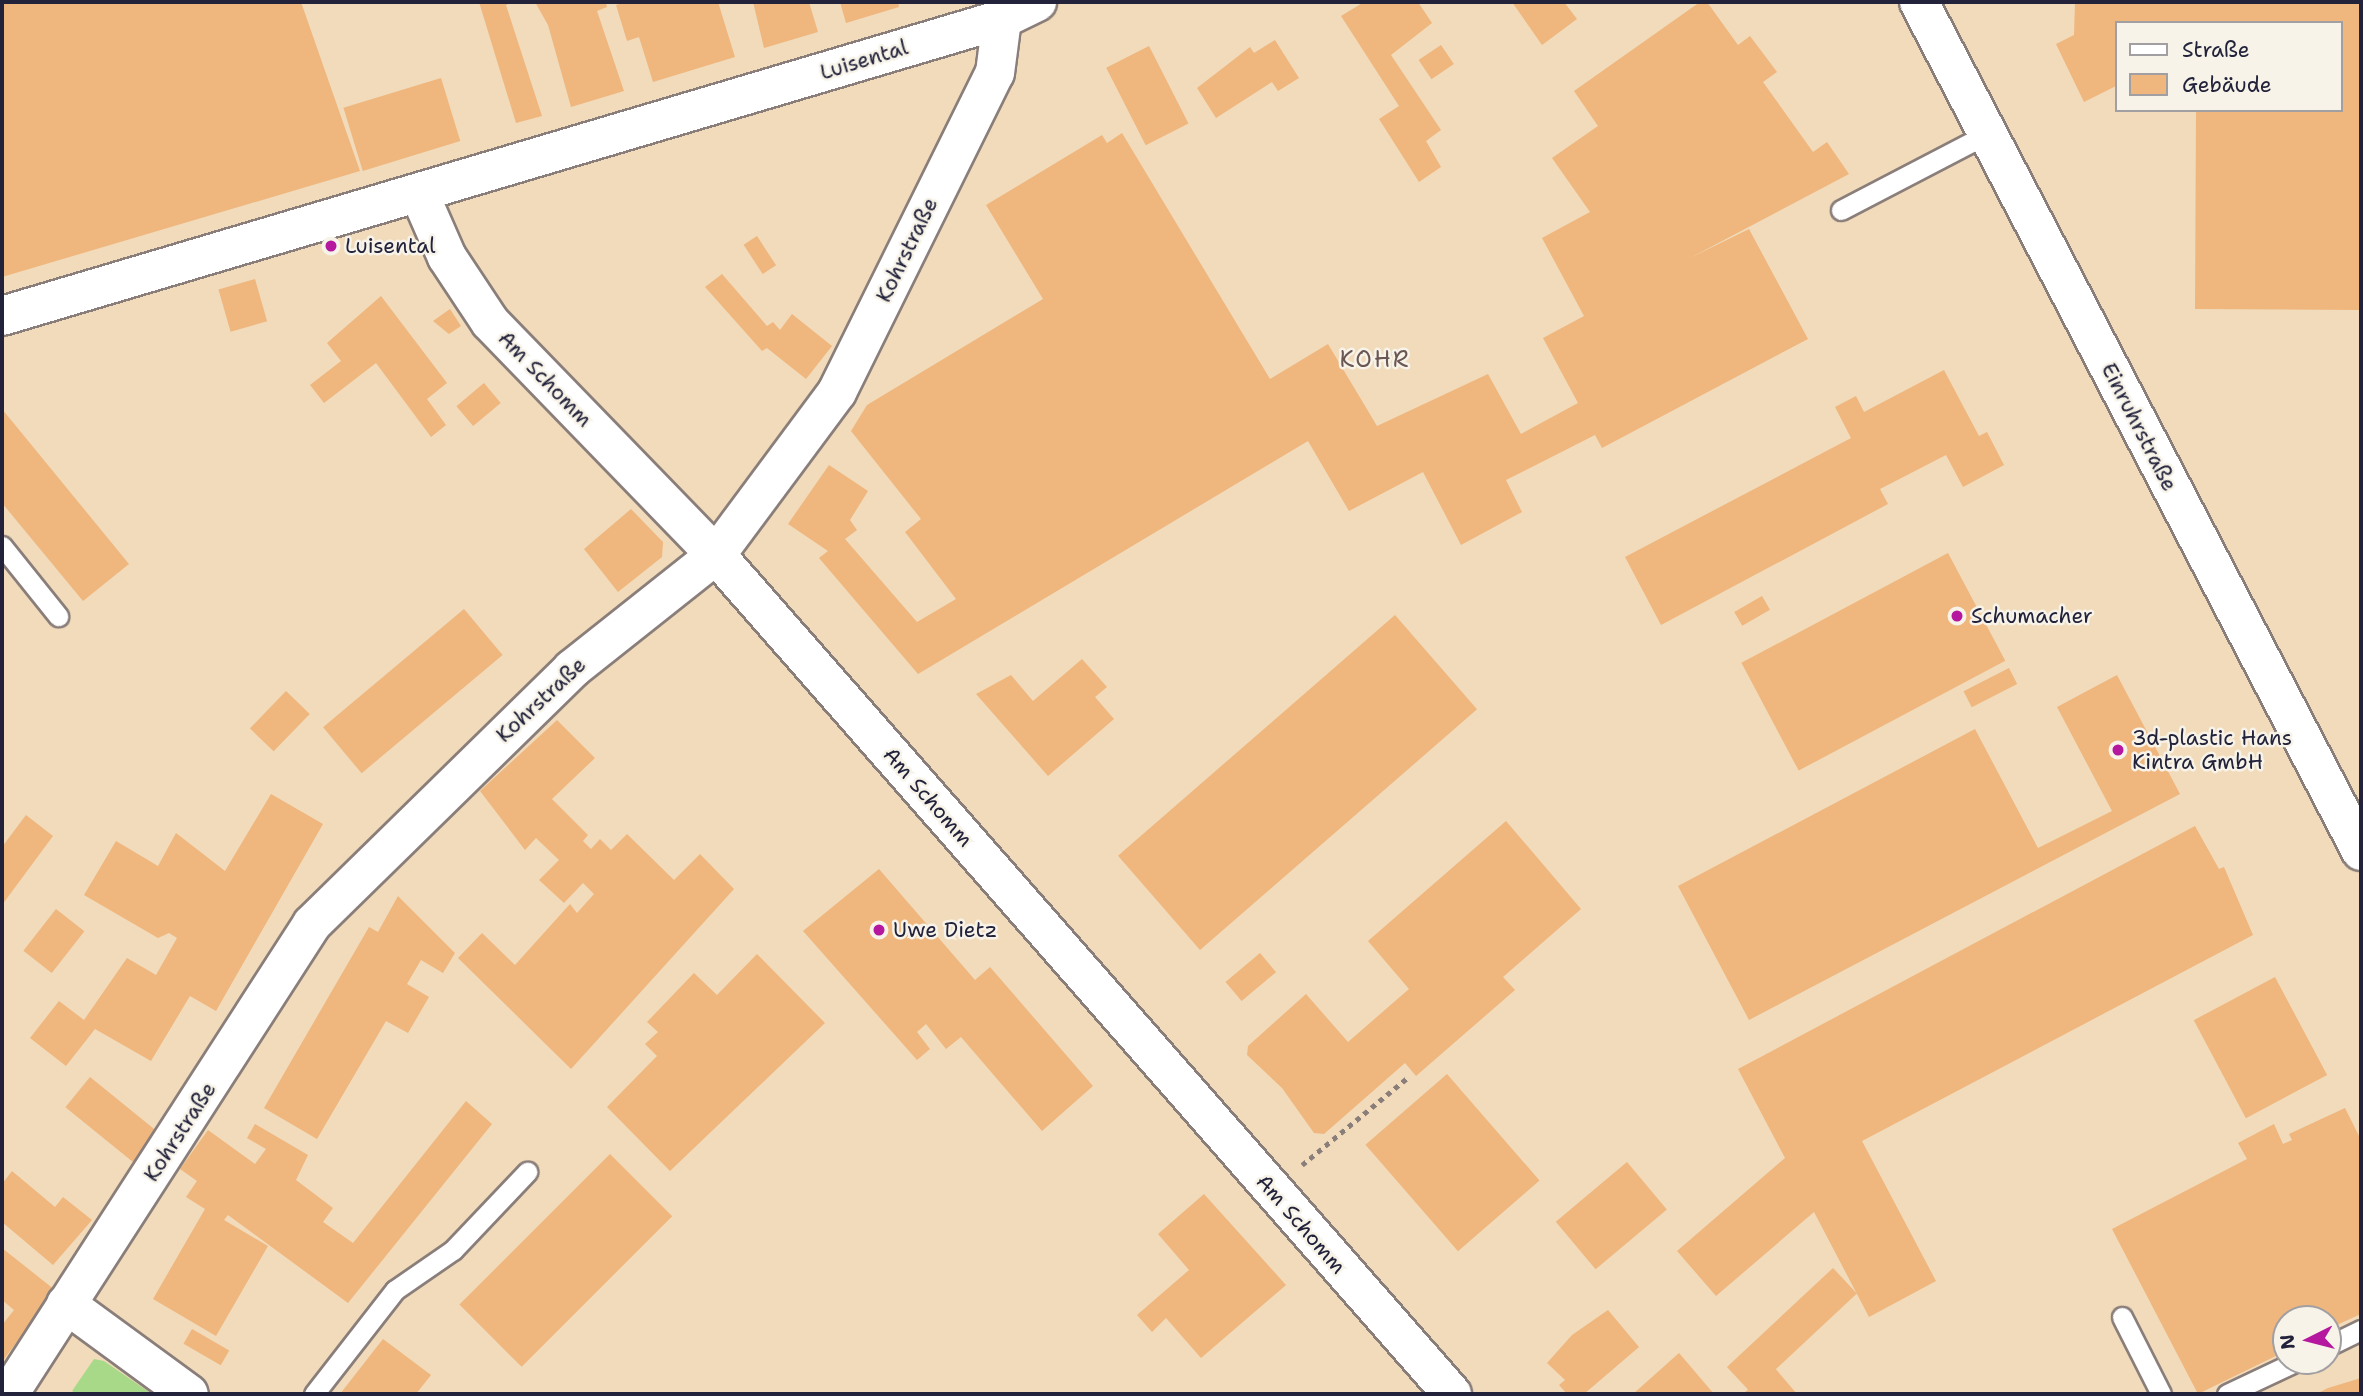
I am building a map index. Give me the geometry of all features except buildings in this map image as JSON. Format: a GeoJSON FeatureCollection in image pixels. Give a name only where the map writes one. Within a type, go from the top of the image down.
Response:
{"type":"FeatureCollection","features":[{"type":"Feature","properties":{"kind":"street"},"geometry":{"type":"LineString","coordinates":[[1002,19],[1037,2]]}},
{"type":"Feature","properties":{"kind":"street","name":"Einruhrstraße"},"geometry":{"type":"LineString","coordinates":[[1919,2],[2361,852]]}},
{"type":"Feature","properties":{"kind":"street","name":"Luisental"},"geometry":{"type":"LineString","coordinates":[[2,316],[1002,19]]}},
{"type":"Feature","properties":{"kind":"street","name":"Kohrstraße"},"geometry":{"type":"LineString","coordinates":[[9,1394],[312,924],[572,668],[716,555],[837,392],[995,73],[1002,19]]}},
{"type":"Feature","properties":{"kind":"street","name":"Am Schomm"},"geometry":{"type":"LineString","coordinates":[[419,193],[447,257],[490,322],[716,555],[1452,1394]]}},
{"type":"Feature","properties":{"kind":"street"},"geometry":{"type":"LineString","coordinates":[[66,1304],[189,1394]]}},
{"type":"Feature","properties":{"kind":"lane"},"geometry":{"type":"LineString","coordinates":[[1841,210],[1987,134]]}},
{"type":"Feature","properties":{"kind":"lane"},"geometry":{"type":"LineString","coordinates":[[2,546],[58,616]]}},
{"type":"Feature","properties":{"kind":"lane"},"geometry":{"type":"LineString","coordinates":[[314,1394],[395,1290],[453,1250],[527,1172]]}},
{"type":"Feature","properties":{"kind":"lane"},"geometry":{"type":"LineString","coordinates":[[2122,1317],[2161,1394]]}},
{"type":"Feature","properties":{"kind":"lane"},"geometry":{"type":"LineString","coordinates":[[2342,1339],[2361,1330]]}},
{"type":"Feature","properties":{"kind":"lane"},"geometry":{"type":"LineString","coordinates":[[2227,1394],[2272,1373]]}},
{"type":"Feature","properties":{"kind":"path"},"geometry":{"type":"LineString","coordinates":[[1272,1191],[1407,1078]]}},
{"type":"Feature","properties":{"kind":"green space"},"geometry":{"type":"Polygon","coordinates":[[[94,1359],[104,1361],[152,1394],[77,1394],[72,1391],[94,1359]]]}},
{"type":"Feature","properties":{"kind":"place","name":"Luisental"},"geometry":{"type":"Point","coordinates":[331,246]}},
{"type":"Feature","properties":{"kind":"place","name":"Schumacher"},"geometry":{"type":"Point","coordinates":[1957,616]}},
{"type":"Feature","properties":{"kind":"place","name":"3d-plastic Hans Kintra GmbH"},"geometry":{"type":"Point","coordinates":[2118,750]}},
{"type":"Feature","properties":{"kind":"place","name":"Uwe Dietz"},"geometry":{"type":"Point","coordinates":[879,930]}},
{"type":"Feature","properties":{"kind":"district","name":"KOHR"},"geometry":{"type":"Point","coordinates":[1375,359]}}]}
